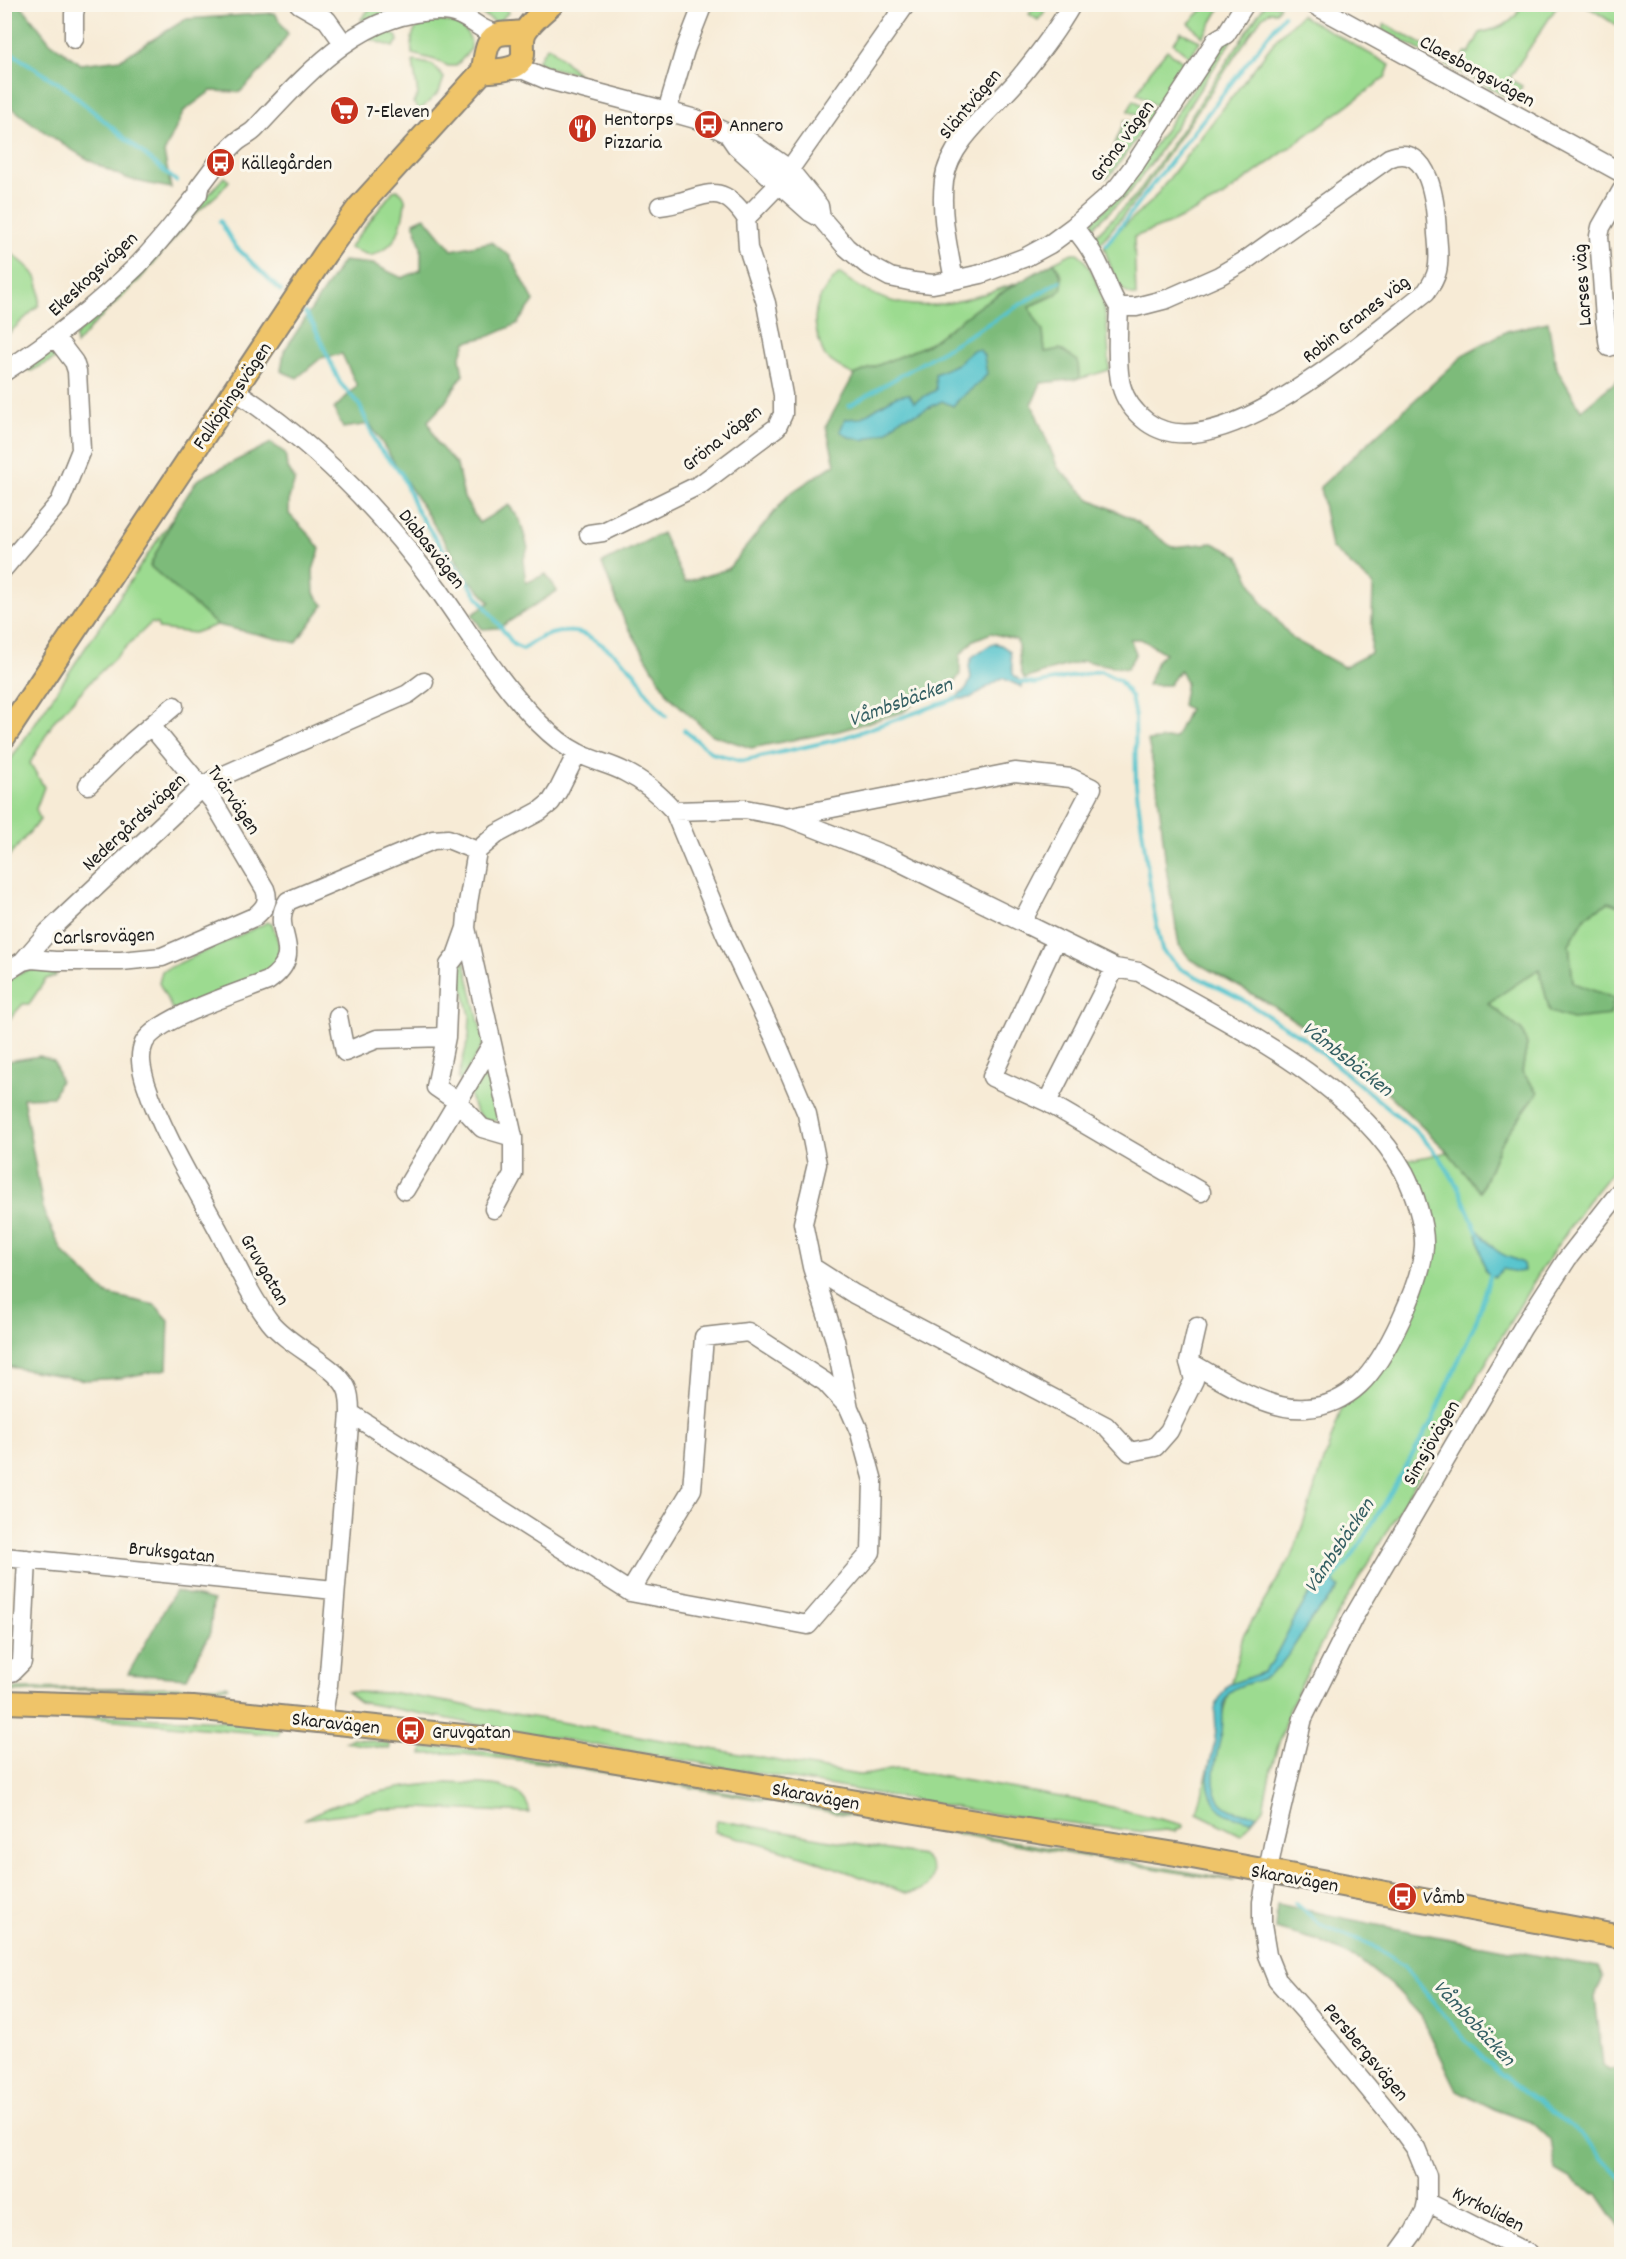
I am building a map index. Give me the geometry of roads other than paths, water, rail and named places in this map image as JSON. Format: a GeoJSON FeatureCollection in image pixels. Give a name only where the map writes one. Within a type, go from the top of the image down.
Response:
{"type":"FeatureCollection","features":[{"type":"Feature","properties":{"kind":"main road","name":"Falköpingsvägen"},"geometry":{"type":"LineString","coordinates":[[4,737],[325,254],[359,207],[429,128],[552,4]]}},
{"type":"Feature","properties":{"kind":"main road","name":"Skaravägen"},"geometry":{"type":"LineString","coordinates":[[4,1702],[193,1708],[482,1738],[1176,1854],[1622,1937]]}},
{"type":"Feature","properties":{"kind":"street"},"geometry":{"type":"LineString","coordinates":[[74,39],[76,4]]}},
{"type":"Feature","properties":{"kind":"street"},"geometry":{"type":"LineString","coordinates":[[299,4],[327,21],[344,44]]}},
{"type":"Feature","properties":{"kind":"street"},"geometry":{"type":"LineString","coordinates":[[667,111],[684,50],[703,4]]}},
{"type":"Feature","properties":{"kind":"street"},"geometry":{"type":"LineString","coordinates":[[660,206],[718,193],[736,203],[746,218],[784,176],[906,4]]}},
{"type":"Feature","properties":{"kind":"street","name":"Släntvägen"},"geometry":{"type":"LineString","coordinates":[[954,280],[942,214],[944,178],[953,154],[972,128],[1017,81],[1072,4]]}},
{"type":"Feature","properties":{"kind":"street","name":"Gröna vägen"},"geometry":{"type":"LineString","coordinates":[[1216,40],[1217,29],[1232,4]]}},
{"type":"Feature","properties":{"kind":"street","name":"Gröna vägen"},"geometry":{"type":"LineString","coordinates":[[505,51],[545,79],[699,120],[727,133],[736,146],[784,176],[810,212],[821,218],[850,252],[877,271],[890,277],[933,284],[981,274],[1026,257],[1050,244],[1102,203],[1133,167],[1216,40],[1226,34],[1245,4]]}},
{"type":"Feature","properties":{"kind":"street","name":"Claesborgsvägen"},"geometry":{"type":"LineString","coordinates":[[1313,4],[1622,173]]}},
{"type":"Feature","properties":{"kind":"street","name":"Ekeskogsvägen"},"geometry":{"type":"LineString","coordinates":[[4,372],[56,337],[140,263],[198,194],[206,192],[238,155],[252,132],[309,73],[360,32],[406,10],[452,12],[465,16],[505,51]]}},
{"type":"Feature","properties":{"kind":"street","name":"Robin Granes väg"},"geometry":{"type":"LineString","coordinates":[[1073,227],[1102,271],[1119,308],[1120,383],[1125,397],[1136,414],[1155,428],[1174,434],[1194,434],[1235,421],[1281,401],[1426,292],[1433,284],[1438,259],[1435,206],[1431,185],[1418,162],[1409,155],[1398,154],[1219,276],[1167,298],[1136,307],[1119,308]]}},
{"type":"Feature","properties":{"kind":"street","name":"Larses väg"},"geometry":{"type":"LineString","coordinates":[[1609,346],[1599,236],[1622,190]]}},
{"type":"Feature","properties":{"kind":"street","name":"Gröna vägen"},"geometry":{"type":"LineString","coordinates":[[589,534],[603,532],[701,484],[777,427],[783,414],[783,395],[766,303],[748,248],[746,218]]}},
{"type":"Feature","properties":{"kind":"street"},"geometry":{"type":"LineString","coordinates":[[4,568],[60,502],[82,446],[77,371],[74,362],[56,337]]}},
{"type":"Feature","properties":{"kind":"street","name":"Diabasvägen"},"geometry":{"type":"LineString","coordinates":[[234,390],[324,457],[354,487],[436,586],[487,660],[540,724],[577,753],[624,771],[647,785],[674,811]]}},
{"type":"Feature","properties":{"kind":"street","name":"Nedergårdsvägen"},"geometry":{"type":"LineString","coordinates":[[23,961],[48,932],[202,787],[213,780],[408,694],[424,682]]}},
{"type":"Feature","properties":{"kind":"street"},"geometry":{"type":"LineString","coordinates":[[88,785],[133,741],[174,706]]}},
{"type":"Feature","properties":{"kind":"street","name":"Tvärvägen"},"geometry":{"type":"LineString","coordinates":[[152,727],[202,787],[275,906]]}},
{"type":"Feature","properties":{"kind":"street"},"geometry":{"type":"LineString","coordinates":[[513,1137],[482,1128],[458,1102],[436,1087],[446,1037],[449,965],[456,956],[466,928],[477,851],[496,834],[540,811],[551,802],[577,753]]}},
{"type":"Feature","properties":{"kind":"street"},"geometry":{"type":"LineString","coordinates":[[788,817],[1015,772],[1071,778],[1092,788],[1023,922]]}},
{"type":"Feature","properties":{"kind":"street"},"geometry":{"type":"LineString","coordinates":[[350,1413],[630,1592],[808,1625],[871,1552],[873,1481],[860,1433],[849,1408],[835,1340],[812,1267],[803,1223],[817,1164],[807,1114],[776,1041],[725,933],[674,811],[745,809],[788,817],[894,858],[1115,968],[1139,972],[1283,1054],[1347,1104],[1378,1135],[1404,1173],[1419,1209],[1424,1245],[1406,1310],[1379,1358],[1360,1384],[1341,1398],[1324,1406],[1304,1409],[1288,1407],[1269,1402],[1242,1390],[1190,1362]]}},
{"type":"Feature","properties":{"kind":"street"},"geometry":{"type":"LineString","coordinates":[[275,906],[432,840],[448,839],[477,851]]}},
{"type":"Feature","properties":{"kind":"street","name":"Carlsrovägen"},"geometry":{"type":"LineString","coordinates":[[23,961],[32,958],[56,961],[121,961],[162,957],[275,906]]}},
{"type":"Feature","properties":{"kind":"street","name":"Gruvgatan"},"geometry":{"type":"LineString","coordinates":[[275,906],[281,916],[288,959],[281,972],[268,981],[176,1018],[156,1029],[141,1051],[142,1067],[152,1099],[186,1170],[254,1297],[270,1322],[281,1334],[339,1378],[347,1388],[350,1413],[328,1685],[322,1721]]}},
{"type":"Feature","properties":{"kind":"street"},"geometry":{"type":"LineString","coordinates":[[466,928],[513,1137],[513,1174],[494,1209]]}},
{"type":"Feature","properties":{"kind":"street"},"geometry":{"type":"LineString","coordinates":[[1056,939],[992,1077],[1047,1102],[1201,1192]]}},
{"type":"Feature","properties":{"kind":"street"},"geometry":{"type":"LineString","coordinates":[[4,973],[23,961]]}},
{"type":"Feature","properties":{"kind":"street"},"geometry":{"type":"LineString","coordinates":[[1047,1102],[1115,968]]}},
{"type":"Feature","properties":{"kind":"street"},"geometry":{"type":"LineString","coordinates":[[338,1016],[345,1052],[377,1039],[446,1037]]}},
{"type":"Feature","properties":{"kind":"street"},"geometry":{"type":"LineString","coordinates":[[405,1190],[492,1044]]}},
{"type":"Feature","properties":{"kind":"street","name":"Simsjövägen"},"geometry":{"type":"LineString","coordinates":[[1269,1872],[1274,1840],[1303,1718],[1353,1618],[1523,1327],[1567,1259],[1622,1189]]}},
{"type":"Feature","properties":{"kind":"street"},"geometry":{"type":"LineString","coordinates":[[812,1267],[855,1294],[1106,1426],[1130,1452],[1155,1447],[1169,1431],[1194,1380],[1190,1362],[1197,1328]]}},
{"type":"Feature","properties":{"kind":"street"},"geometry":{"type":"LineString","coordinates":[[630,1592],[692,1489],[704,1337],[748,1332],[825,1382],[849,1408]]}},
{"type":"Feature","properties":{"kind":"street","name":"Bruksgatan"},"geometry":{"type":"LineString","coordinates":[[4,1557],[334,1590]]}},
{"type":"Feature","properties":{"kind":"street"},"geometry":{"type":"LineString","coordinates":[[4,1672],[12,1672],[22,1662],[27,1559]]}},
{"type":"Feature","properties":{"kind":"street","name":"Persbergsvägen"},"geometry":{"type":"LineString","coordinates":[[1269,1872],[1262,1902],[1262,1925],[1267,1955],[1277,1980],[1317,2025],[1416,2149],[1427,2176],[1427,2202],[1414,2232],[1398,2254]]}},
{"type":"Feature","properties":{"kind":"street","name":"Kyrkoliden"},"geometry":{"type":"LineString","coordinates":[[1427,2202],[1529,2254]]}},
{"type":"Feature","properties":{"kind":"water"},"geometry":{"type":"Polygon","coordinates":[[[973,350],[980,350],[984,356],[987,374],[953,406],[942,401],[918,413],[901,418],[888,431],[864,440],[849,437],[840,431],[845,419],[860,418],[896,396],[909,394],[914,402],[936,390],[935,374],[957,364],[973,350]]]}},
{"type":"Feature","properties":{"kind":"water"},"geometry":{"type":"Polygon","coordinates":[[[993,643],[1010,651],[1013,674],[1022,683],[1022,687],[1002,678],[970,698],[953,700],[967,688],[971,678],[969,666],[972,657],[993,643]]]}},
{"type":"Feature","properties":{"kind":"water"},"geometry":{"type":"Polygon","coordinates":[[[1476,1229],[1493,1248],[1523,1264],[1524,1271],[1503,1269],[1494,1277],[1486,1272],[1476,1229]]]}},
{"type":"Feature","properties":{"kind":"water"},"geometry":{"type":"Polygon","coordinates":[[[1327,1577],[1334,1579],[1335,1584],[1339,1587],[1337,1591],[1318,1611],[1284,1660],[1271,1674],[1236,1688],[1225,1700],[1222,1732],[1215,1763],[1214,1785],[1222,1803],[1230,1809],[1257,1815],[1250,1821],[1228,1814],[1217,1806],[1208,1780],[1216,1734],[1217,1704],[1228,1685],[1264,1672],[1272,1662],[1305,1602],[1320,1582],[1327,1577]]]}},
{"type":"Feature","properties":{"kind":"waterway"},"geometry":{"type":"LineString","coordinates":[[1106,245],[1284,15]]}},
{"type":"Feature","properties":{"kind":"waterway"},"geometry":{"type":"LineString","coordinates":[[4,48],[64,87],[176,181]]}},
{"type":"Feature","properties":{"kind":"waterway"},"geometry":{"type":"LineString","coordinates":[[220,221],[235,246],[281,291]]}},
{"type":"Feature","properties":{"kind":"waterway"},"geometry":{"type":"LineString","coordinates":[[849,406],[1060,281]]}},
{"type":"Feature","properties":{"kind":"waterway"},"geometry":{"type":"LineString","coordinates":[[305,313],[314,326],[340,383],[359,404],[378,447],[401,473],[416,509],[439,544],[514,645],[523,649],[535,640],[557,632],[586,635],[629,666],[666,716]]}},
{"type":"Feature","properties":{"kind":"waterway","name":"Våmbsbäcken"},"geometry":{"type":"LineString","coordinates":[[1020,682],[1035,684],[1100,671],[1120,681],[1131,697],[1135,717],[1136,785],[1153,908],[1162,950],[1181,969],[1241,999],[1305,1039],[1419,1134],[1441,1159],[1459,1189],[1477,1232]]}},
{"type":"Feature","properties":{"kind":"waterway","name":"Våmbsbäcken"},"geometry":{"type":"LineString","coordinates":[[684,730],[712,753],[742,761],[840,739],[957,698]]}},
{"type":"Feature","properties":{"kind":"waterway","name":"Våmbsbäcken"},"geometry":{"type":"LineString","coordinates":[[1332,1581],[1352,1556],[1432,1421],[1478,1316],[1491,1273]]}},
{"type":"Feature","properties":{"kind":"waterway","name":"Våmbobäcken"},"geometry":{"type":"LineString","coordinates":[[1295,1903],[1323,1926],[1372,1945],[1403,1966],[1462,2036],[1499,2073],[1581,2134],[1622,2179]]}},
{"type":"Feature","properties":{"kind":"place","name":"7-Eleven"},"geometry":{"type":"Point","coordinates":[345,110]}},
{"type":"Feature","properties":{"kind":"place","name":"Annero"},"geometry":{"type":"Point","coordinates":[708,124]}},
{"type":"Feature","properties":{"kind":"place","name":"Hentorps Pizzaria"},"geometry":{"type":"Point","coordinates":[583,129]}},
{"type":"Feature","properties":{"kind":"place","name":"Källegården"},"geometry":{"type":"Point","coordinates":[220,162]}},
{"type":"Feature","properties":{"kind":"place","name":"Gruvgatan"},"geometry":{"type":"Point","coordinates":[411,1731]}},
{"type":"Feature","properties":{"kind":"place","name":"Våmb"},"geometry":{"type":"Point","coordinates":[1402,1896]}}]}
